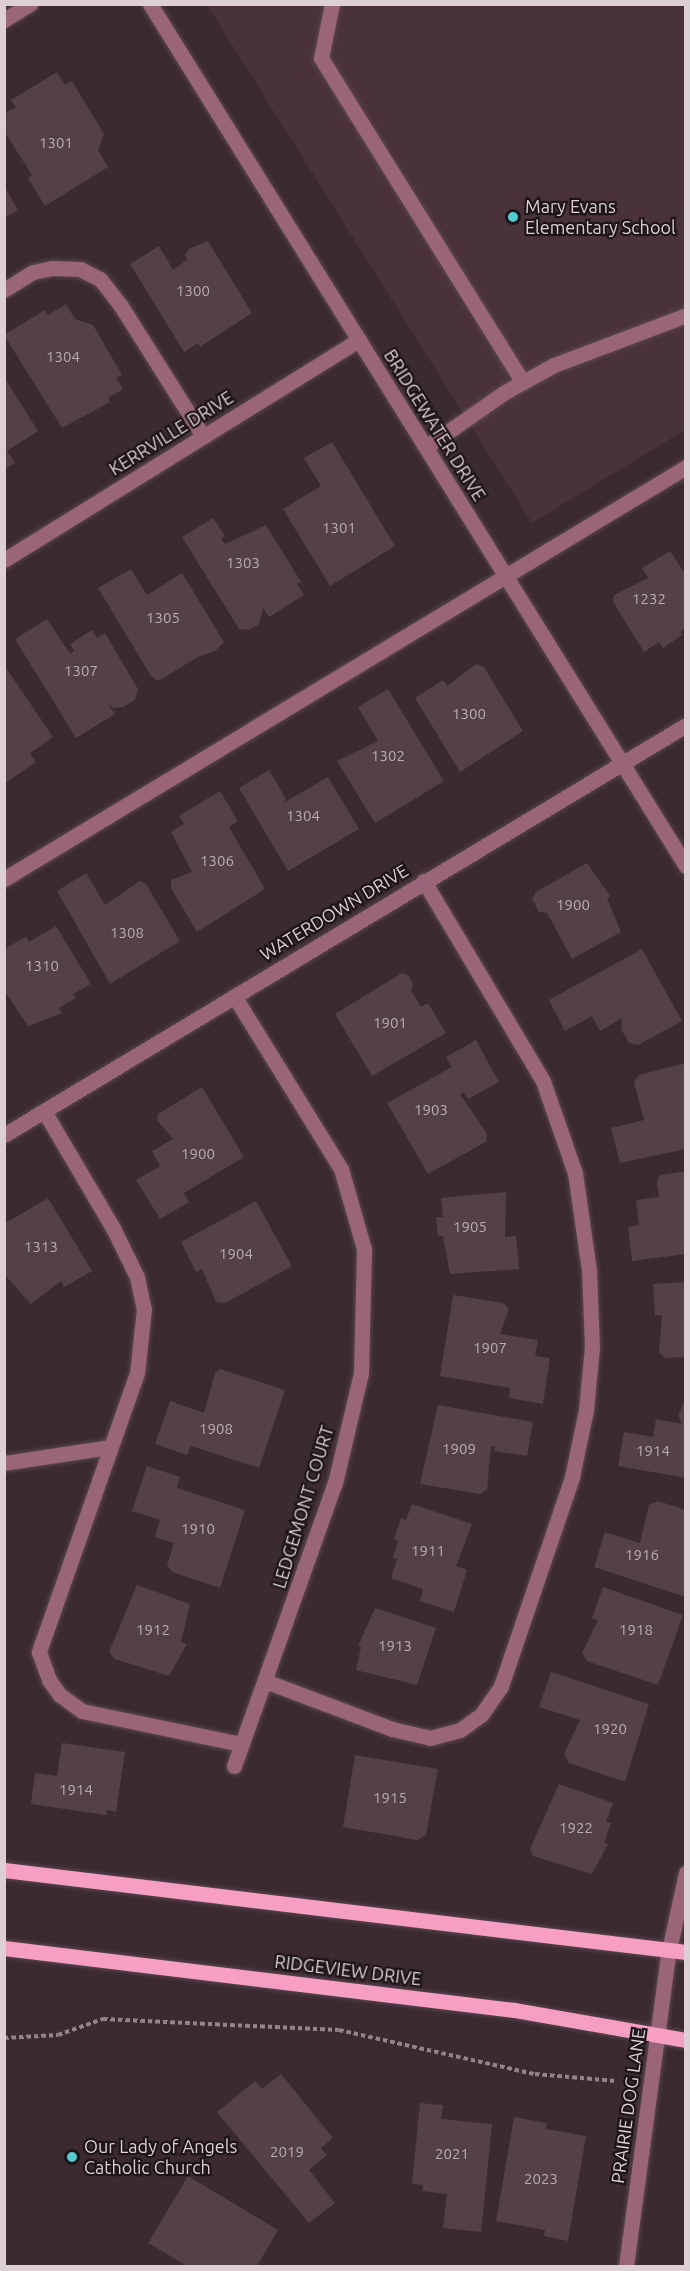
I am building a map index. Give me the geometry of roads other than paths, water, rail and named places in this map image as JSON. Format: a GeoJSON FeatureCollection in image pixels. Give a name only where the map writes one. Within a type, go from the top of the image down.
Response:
{"type":"FeatureCollection","features":[{"type":"Feature","properties":{"kind":"main road"},"geometry":{"type":"LineString","coordinates":[[4,1870],[686,1952]]}},
{"type":"Feature","properties":{"kind":"main road","name":"RIDGEVIEW DRIVE"},"geometry":{"type":"LineString","coordinates":[[4,1948],[514,2010],[658,2037],[686,2040]]}},
{"type":"Feature","properties":{"kind":"street"},"geometry":{"type":"LineString","coordinates":[[4,20],[30,4]]}},
{"type":"Feature","properties":{"kind":"street","name":"BRIDGEWATER DRIVE"},"geometry":{"type":"LineString","coordinates":[[150,4],[686,866]]}},
{"type":"Feature","properties":{"kind":"street"},"geometry":{"type":"LineString","coordinates":[[332,4],[321,58],[523,382]]}},
{"type":"Feature","properties":{"kind":"street"},"geometry":{"type":"LineString","coordinates":[[4,290],[33,272],[52,268],[80,269],[100,279],[121,306],[203,436]]}},
{"type":"Feature","properties":{"kind":"street"},"geometry":{"type":"LineString","coordinates":[[426,447],[523,382],[554,365],[686,315]]}},
{"type":"Feature","properties":{"kind":"street","name":"KERRVILLE DRIVE"},"geometry":{"type":"LineString","coordinates":[[4,560],[359,340]]}},
{"type":"Feature","properties":{"kind":"street"},"geometry":{"type":"LineString","coordinates":[[4,879],[507,578],[686,467]]}},
{"type":"Feature","properties":{"kind":"street","name":"WATERDOWN DRIVE"},"geometry":{"type":"LineString","coordinates":[[4,1135],[686,725]]}},
{"type":"Feature","properties":{"kind":"street"},"geometry":{"type":"LineString","coordinates":[[265,1682],[392,1729],[430,1738],[460,1730],[481,1715],[501,1686],[572,1477],[586,1410],[592,1347],[589,1270],[575,1173],[543,1081],[424,881]]}},
{"type":"Feature","properties":{"kind":"street","name":"LEDGEMONT COURT"},"geometry":{"type":"LineString","coordinates":[[234,996],[341,1169],[364,1249],[361,1373],[335,1483],[234,1766]]}},
{"type":"Feature","properties":{"kind":"street"},"geometry":{"type":"LineString","coordinates":[[44,1111],[114,1230],[137,1277],[144,1309],[137,1373],[43,1633],[39,1652],[49,1680],[60,1695],[82,1711],[242,1744]]}},
{"type":"Feature","properties":{"kind":"street"},"geometry":{"type":"LineString","coordinates":[[4,1463],[110,1447]]}},
{"type":"Feature","properties":{"kind":"street"},"geometry":{"type":"LineString","coordinates":[[669,1950],[686,1873]]}},
{"type":"Feature","properties":{"kind":"street","name":"PRAIRIE DOG LANE"},"geometry":{"type":"LineString","coordinates":[[626,2266],[669,1950]]}},
{"type":"Feature","properties":{"kind":"place","name":"Mary Evans Elementary School"},"geometry":{"type":"Point","coordinates":[513,217]}},
{"type":"Feature","properties":{"kind":"place","name":"Our Lady of Angels Catholic Church"},"geometry":{"type":"Point","coordinates":[72,2157]}}]}
